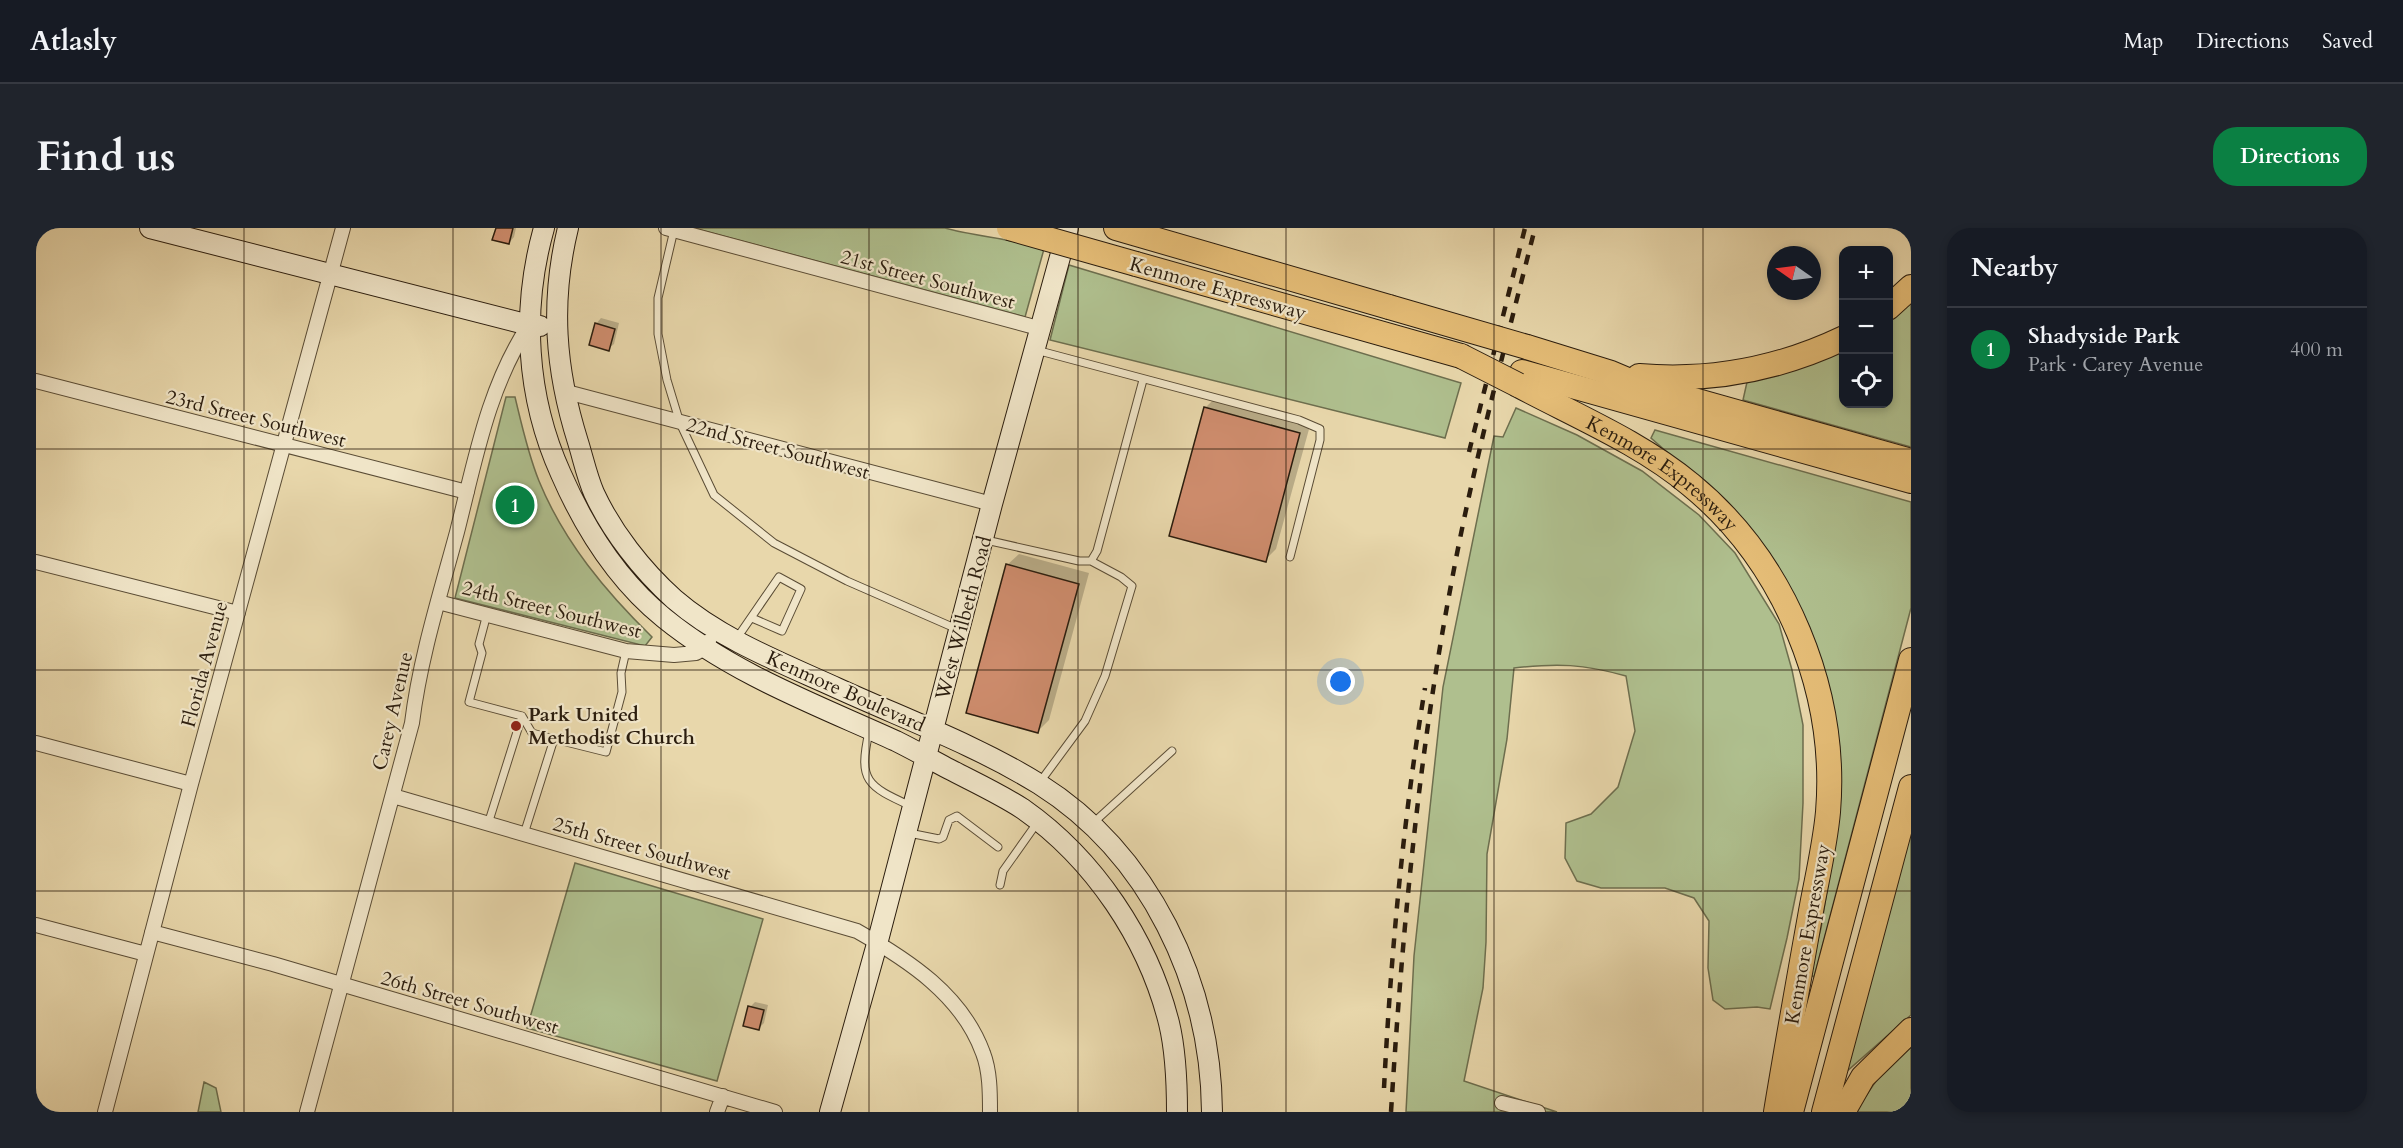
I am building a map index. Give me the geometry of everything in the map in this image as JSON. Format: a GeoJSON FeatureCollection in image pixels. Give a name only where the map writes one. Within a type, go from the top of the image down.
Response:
{"type":"FeatureCollection","features":[{"type":"Feature","properties":{"kind":"highway","name":"Kenmore Expressway"},"geometry":{"type":"LineString","coordinates":[[1009,228],[1461,356],[1520,379],[1649,455],[1691,484],[1726,517],[1744,538],[1778,590],[1804,646],[1816,685],[1828,754],[1828,812],[1776,1112]]}},
{"type":"Feature","properties":{"kind":"highway","name":"Kenmore Expressway"},"geometry":{"type":"LineString","coordinates":[[1116,228],[1527,347],[1637,384],[1911,461]]}},
{"type":"Feature","properties":{"kind":"highway"},"geometry":{"type":"LineString","coordinates":[[1893,303],[1911,287]]}},
{"type":"Feature","properties":{"kind":"highway"},"geometry":{"type":"LineString","coordinates":[[1611,374],[1656,377],[1751,371],[1803,356],[1839,340]]}},
{"type":"Feature","properties":{"kind":"highway"},"geometry":{"type":"LineString","coordinates":[[1520,379],[1911,481]]}},
{"type":"Feature","properties":{"kind":"highway"},"geometry":{"type":"LineString","coordinates":[[1791,1112],[1911,660]]}},
{"type":"Feature","properties":{"kind":"highway"},"geometry":{"type":"LineString","coordinates":[[1824,1112],[1911,787]]}},
{"type":"Feature","properties":{"kind":"highway"},"geometry":{"type":"LineString","coordinates":[[1843,1112],[1863,1077],[1911,1030]]}},
{"type":"Feature","properties":{"kind":"main road"},"geometry":{"type":"LineString","coordinates":[[150,228],[529,325],[556,327]]}},
{"type":"Feature","properties":{"kind":"main road","name":"Kenmore Boulevard"},"geometry":{"type":"LineString","coordinates":[[544,228],[531,297],[529,325],[531,354],[544,435],[583,520],[602,551],[643,599],[665,619],[705,648],[798,698],[870,729],[986,788],[1038,821],[1071,851],[1101,886],[1135,937],[1149,966],[1169,1024],[1177,1081],[1177,1112]]}},
{"type":"Feature","properties":{"kind":"main road","name":"Kenmore Boulevard"},"geometry":{"type":"LineString","coordinates":[[568,228],[557,287],[556,327],[563,391],[594,492],[609,520],[633,555],[672,597],[714,628],[836,688],[933,730],[1039,784],[1112,846],[1167,925],[1182,959],[1201,1018],[1208,1062],[1212,1112]]}},
{"type":"Feature","properties":{"kind":"main road","name":"West Wilbeth Road"},"geometry":{"type":"LineString","coordinates":[[830,1112],[878,944],[992,504],[1068,228]]}},
{"type":"Feature","properties":{"kind":"street","name":"Florida Avenue"},"geometry":{"type":"LineString","coordinates":[[105,1112],[191,784],[343,228]]}},
{"type":"Feature","properties":{"kind":"street","name":"21st Street Southwest"},"geometry":{"type":"LineString","coordinates":[[670,229],[1042,329]]}},
{"type":"Feature","properties":{"kind":"street","name":"Carey Avenue"},"geometry":{"type":"LineString","coordinates":[[307,1112],[393,796],[412,723],[417,681],[495,390],[516,344],[529,325]]}},
{"type":"Feature","properties":{"kind":"street","name":"23rd Street Southwest"},"geometry":{"type":"LineString","coordinates":[[36,381],[467,492]]}},
{"type":"Feature","properties":{"kind":"street","name":"22nd Street Southwest"},"geometry":{"type":"LineString","coordinates":[[563,391],[992,504]]}},
{"type":"Feature","properties":{"kind":"street"},"geometry":{"type":"LineString","coordinates":[[36,562],[238,613]]}},
{"type":"Feature","properties":{"kind":"street","name":"24th Street Southwest"},"geometry":{"type":"LineString","coordinates":[[438,602],[626,651],[674,655],[696,653],[705,648]]}},
{"type":"Feature","properties":{"kind":"street"},"geometry":{"type":"LineString","coordinates":[[705,648],[714,628]]}},
{"type":"Feature","properties":{"kind":"street"},"geometry":{"type":"LineString","coordinates":[[36,743],[191,784]]}},
{"type":"Feature","properties":{"kind":"street","name":"25th Street Southwest"},"geometry":{"type":"LineString","coordinates":[[393,796],[857,931],[914,967],[940,987],[973,1030],[984,1054],[988,1074],[990,1112]]}},
{"type":"Feature","properties":{"kind":"street"},"geometry":{"type":"LineString","coordinates":[[36,925],[146,954]]}},
{"type":"Feature","properties":{"kind":"street","name":"26th Street Southwest"},"geometry":{"type":"LineString","coordinates":[[153,932],[273,964],[723,1096],[737,1106],[775,1112]]}},
{"type":"Feature","properties":{"kind":"street"},"geometry":{"type":"LineString","coordinates":[[717,1112],[723,1096]]}},
{"type":"Feature","properties":{"kind":"street"},"geometry":{"type":"LineString","coordinates":[[1502,1103],[1538,1112]]}},
{"type":"Feature","properties":{"kind":"lane"},"geometry":{"type":"LineString","coordinates":[[670,229],[658,298],[658,334],[667,380],[680,423],[714,495],[774,543],[847,581],[960,630]]}},
{"type":"Feature","properties":{"kind":"lane"},"geometry":{"type":"LineString","coordinates":[[1036,350],[1299,420],[1320,429],[1320,440],[1290,557]]}},
{"type":"Feature","properties":{"kind":"lane"},"geometry":{"type":"LineString","coordinates":[[1091,561],[1097,551],[1143,380]]}},
{"type":"Feature","properties":{"kind":"lane"},"geometry":{"type":"LineString","coordinates":[[983,540],[1079,561],[1091,561],[1121,577],[1132,586],[1105,676],[1085,721],[1039,784]]}},
{"type":"Feature","properties":{"kind":"lane"},"geometry":{"type":"LineString","coordinates":[[736,640],[779,577],[801,589],[782,631],[752,618]]}},
{"type":"Feature","properties":{"kind":"lane"},"geometry":{"type":"LineString","coordinates":[[487,614],[479,644],[482,653],[469,702],[522,716],[532,733],[554,740],[606,752],[622,692],[621,673],[626,651]]}},
{"type":"Feature","properties":{"kind":"lane"},"geometry":{"type":"LineString","coordinates":[[488,824],[522,716]]}},
{"type":"Feature","properties":{"kind":"lane"},"geometry":{"type":"LineString","coordinates":[[870,729],[863,757],[864,769],[869,781],[883,793],[913,807]]}},
{"type":"Feature","properties":{"kind":"lane"},"geometry":{"type":"LineString","coordinates":[[524,834],[554,740]]}},
{"type":"Feature","properties":{"kind":"lane"},"geometry":{"type":"LineString","coordinates":[[1090,826],[1172,751]]}},
{"type":"Feature","properties":{"kind":"lane"},"geometry":{"type":"LineString","coordinates":[[907,832],[939,839],[943,837],[949,820],[957,816],[998,847]]}},
{"type":"Feature","properties":{"kind":"lane"},"geometry":{"type":"LineString","coordinates":[[1000,885],[1003,871],[1038,821]]}},
{"type":"Feature","properties":{"kind":"green space"},"geometry":{"type":"Polygon","coordinates":[[[693,228],[945,228],[1020,242],[1044,249],[1025,317],[693,228]]]}},
{"type":"Feature","properties":{"kind":"green space"},"geometry":{"type":"Polygon","coordinates":[[[1069,265],[1461,383],[1445,438],[1050,340],[1069,265]]]}},
{"type":"Feature","properties":{"kind":"green space"},"geometry":{"type":"Polygon","coordinates":[[[1911,295],[1911,447],[1743,400],[1747,382],[1839,348],[1839,408],[1893,408],[1893,314],[1911,295]]]}},
{"type":"Feature","properties":{"kind":"green space"},"geometry":{"type":"Polygon","coordinates":[[[506,397],[515,397],[535,471],[561,525],[603,584],[652,637],[645,646],[455,598],[506,397]]]}},
{"type":"Feature","properties":{"kind":"green space"},"geometry":{"type":"Polygon","coordinates":[[[1516,408],[1577,435],[1642,471],[1699,515],[1735,553],[1779,624],[1792,670],[1803,725],[1803,803],[1799,879],[1770,1009],[1757,1007],[1725,1009],[1713,1000],[1708,968],[1709,921],[1694,898],[1665,888],[1601,888],[1577,881],[1565,858],[1566,823],[1591,814],[1618,787],[1635,731],[1626,676],[1570,666],[1544,665],[1514,668],[1507,739],[1487,854],[1483,988],[1464,1081],[1557,1112],[1406,1112],[1414,956],[1443,687],[1494,436],[1503,437],[1516,408]]]}},
{"type":"Feature","properties":{"kind":"green space"},"geometry":{"type":"Polygon","coordinates":[[[1655,430],[1911,502],[1911,608],[1814,977],[1809,974],[1821,928],[1834,846],[1795,602],[1753,532],[1651,438],[1655,430]]]}},
{"type":"Feature","properties":{"kind":"green space"},"geometry":{"type":"Polygon","coordinates":[[[1911,826],[1911,1015],[1846,1072],[1911,826]]]}},
{"type":"Feature","properties":{"kind":"green space"},"geometry":{"type":"Polygon","coordinates":[[[575,863],[763,919],[717,1081],[527,1028],[575,863]]]}},
{"type":"Feature","properties":{"kind":"green space"},"geometry":{"type":"Polygon","coordinates":[[[1911,1045],[1911,1112],[1855,1112],[1878,1078],[1911,1045]]]}},
{"type":"Feature","properties":{"kind":"green space"},"geometry":{"type":"Polygon","coordinates":[[[204,1082],[216,1088],[221,1112],[198,1112],[204,1082]]]}},
{"type":"Feature","properties":{"kind":"building"},"geometry":{"type":"Polygon","coordinates":[[[496,228],[513,228],[509,244],[492,240],[496,228]]]}},
{"type":"Feature","properties":{"kind":"building"},"geometry":{"type":"Polygon","coordinates":[[[595,323],[615,329],[609,351],[589,345],[595,323]]]}},
{"type":"Feature","properties":{"kind":"building"},"geometry":{"type":"Polygon","coordinates":[[[1204,407],[1300,433],[1266,562],[1169,536],[1204,407]]]}},
{"type":"Feature","properties":{"kind":"building"},"geometry":{"type":"Polygon","coordinates":[[[1006,564],[1079,584],[1038,733],[966,713],[1006,564]]]}},
{"type":"Feature","properties":{"kind":"building"},"geometry":{"type":"Polygon","coordinates":[[[748,1006],[764,1010],[759,1030],[743,1026],[748,1006]]]}},
{"type":"Feature","properties":{"kind":"railway"},"geometry":{"type":"LineString","coordinates":[[1469,452],[1525,228]]}},
{"type":"Feature","properties":{"kind":"railway"},"geometry":{"type":"LineString","coordinates":[[1391,1112],[1400,980],[1413,848],[1439,650],[1469,495],[1535,228]]}},
{"type":"Feature","properties":{"kind":"railway"},"geometry":{"type":"LineString","coordinates":[[1384,1088],[1399,887],[1410,787],[1425,688]]}},
{"type":"Feature","properties":{"kind":"place","name":"Shadyside Park"},"geometry":{"type":"Point","coordinates":[515,505]}},
{"type":"Feature","properties":{"kind":"place","name":"Park United Methodist Church"},"geometry":{"type":"Point","coordinates":[516,726]}}]}
